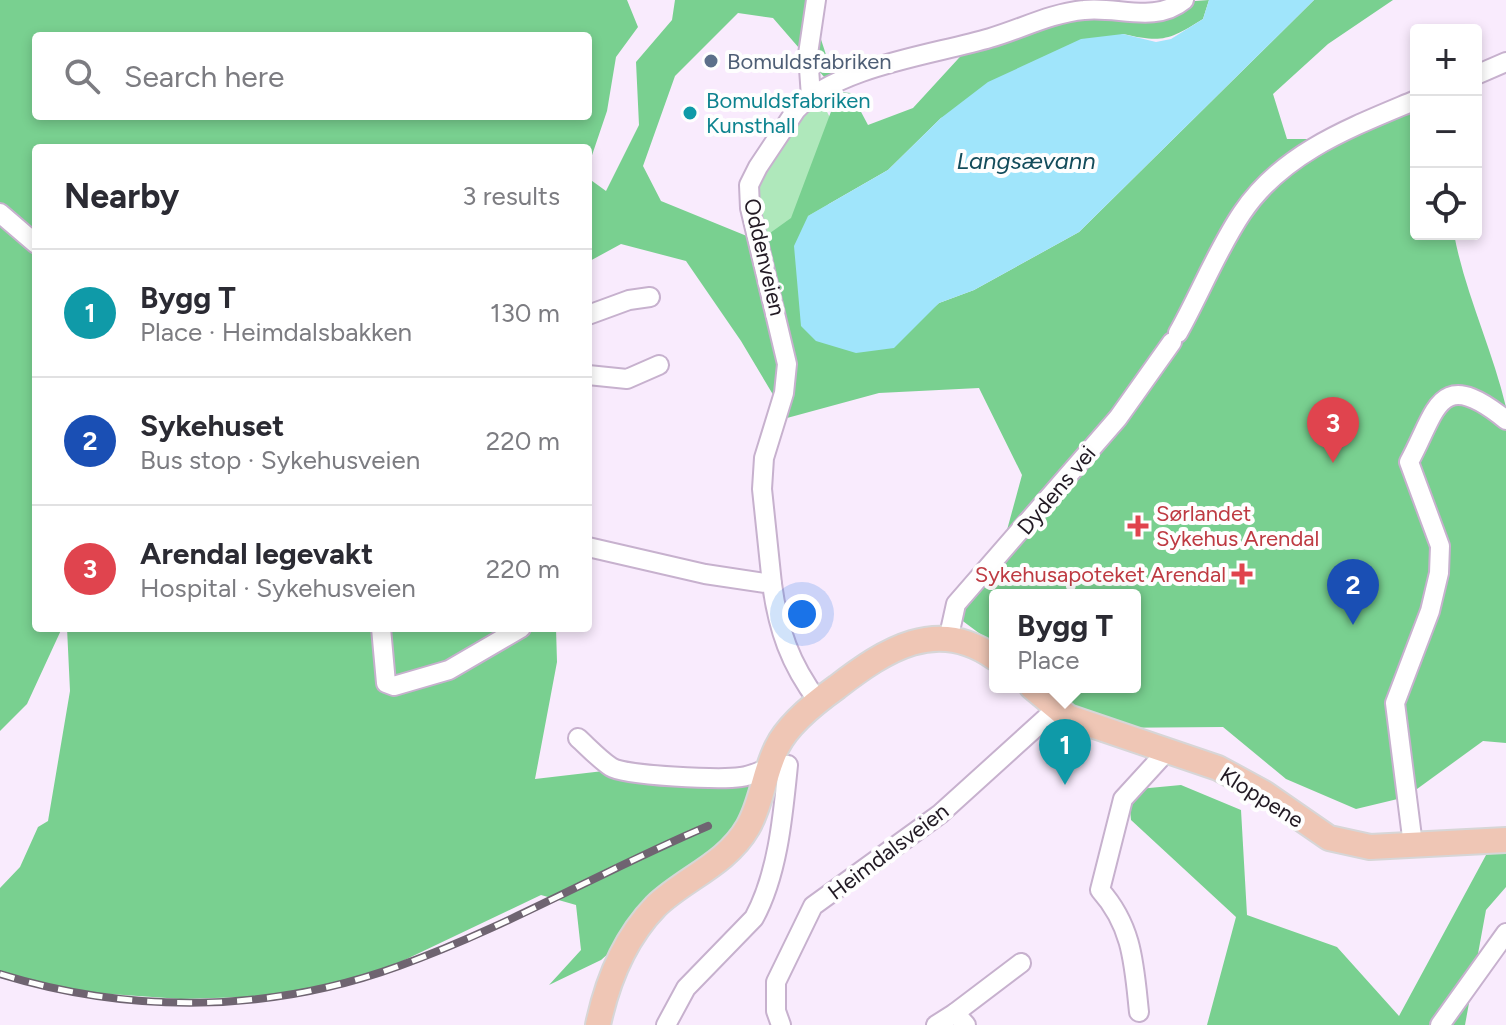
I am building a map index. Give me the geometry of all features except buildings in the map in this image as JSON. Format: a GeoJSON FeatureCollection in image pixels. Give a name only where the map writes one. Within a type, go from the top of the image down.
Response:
{"type":"FeatureCollection","features":[{"type":"Feature","properties":{"kind":"main road"},"geometry":{"type":"LineString","coordinates":[[598,1025],[621,956],[631,938],[658,905],[701,876],[748,828],[777,747],[818,701],[881,653],[911,641],[948,640],[978,645],[989,653]]}},
{"type":"Feature","properties":{"kind":"main road","name":"Kloppene"},"geometry":{"type":"LineString","coordinates":[[1039,693],[1056,709],[1089,726],[1218,768],[1264,793],[1329,838],[1370,847],[1506,840]]}},
{"type":"Feature","properties":{"kind":"street"},"geometry":{"type":"LineString","coordinates":[[811,97],[808,54],[816,0]]}},
{"type":"Feature","properties":{"kind":"street","name":"Oddenveien"},"geometry":{"type":"LineString","coordinates":[[818,701],[789,657],[772,584],[762,489],[764,458],[784,393],[787,364],[750,208],[749,185],[796,110],[811,97],[847,79],[991,38],[1089,5],[1159,13],[1184,0]]}},
{"type":"Feature","properties":{"kind":"street"},"geometry":{"type":"LineString","coordinates":[[1482,73],[1504,66]]}},
{"type":"Feature","properties":{"kind":"street","name":"Dydens vei"},"geometry":{"type":"LineString","coordinates":[[948,640],[956,604],[1118,418],[1175,338],[1242,212],[1299,154],[1410,103]]}},
{"type":"Feature","properties":{"kind":"street"},"geometry":{"type":"LineString","coordinates":[[0,213],[32,241]]}},
{"type":"Feature","properties":{"kind":"street"},"geometry":{"type":"LineString","coordinates":[[592,314],[629,300],[650,297]]}},
{"type":"Feature","properties":{"kind":"street"},"geometry":{"type":"LineString","coordinates":[[592,375],[627,379],[659,365]]}},
{"type":"Feature","properties":{"kind":"street"},"geometry":{"type":"LineString","coordinates":[[1413,845],[1395,703],[1430,611],[1439,573],[1440,546],[1409,462],[1429,416],[1451,397],[1467,395],[1482,400],[1506,420]]}},
{"type":"Feature","properties":{"kind":"street"},"geometry":{"type":"LineString","coordinates":[[592,548],[705,574],[772,584]]}},
{"type":"Feature","properties":{"kind":"street"},"geometry":{"type":"LineString","coordinates":[[381,632],[386,683],[394,686],[449,670],[514,632]]}},
{"type":"Feature","properties":{"kind":"street","name":"Heimdalsveien"},"geometry":{"type":"LineString","coordinates":[[781,1025],[776,1011],[776,982],[813,906],[940,814],[1056,709]]}},
{"type":"Feature","properties":{"kind":"street"},"geometry":{"type":"LineString","coordinates":[[578,738],[612,768],[630,773],[725,779],[746,777],[772,765],[788,765],[776,846],[761,904],[754,918],[686,988],[666,1025]]}},
{"type":"Feature","properties":{"kind":"street"},"geometry":{"type":"LineString","coordinates":[[1139,1012],[1133,961],[1120,912],[1100,890],[1113,826],[1123,799],[1167,751]]}},
{"type":"Feature","properties":{"kind":"street"},"geometry":{"type":"LineString","coordinates":[[1440,1025],[1506,933]]}},
{"type":"Feature","properties":{"kind":"street"},"geometry":{"type":"LineString","coordinates":[[936,1025],[960,1019],[1021,963]]}},
{"type":"Feature","properties":{"kind":"green space"},"geometry":{"type":"Polygon","coordinates":[[[0,0],[627,0],[638,27],[616,57],[607,111],[592,155],[592,144],[32,144],[32,632],[60,632],[27,704],[0,731],[0,0]]]}},
{"type":"Feature","properties":{"kind":"green space","name":"Sørlandet Sykehus Arendal"},"geometry":{"type":"Polygon","coordinates":[[[675,0],[825,0],[818,30],[838,92],[851,93],[868,125],[913,108],[980,35],[1073,10],[1209,0],[1203,19],[1173,35],[1157,39],[1123,34],[941,118],[888,170],[808,216],[919,320],[939,303],[974,290],[1079,232],[1314,0],[1393,0],[1328,44],[1273,94],[1287,139],[1336,139],[1410,114],[1410,240],[1456,240],[1506,407],[1506,743],[1483,741],[1406,797],[1356,809],[1286,779],[1223,727],[1096,728],[1055,693],[1141,693],[1141,589],[989,589],[989,641],[948,610],[1007,530],[1022,475],[979,388],[879,393],[787,418],[741,341],[686,261],[621,244],[592,260],[592,181],[606,191],[639,125],[636,62],[672,20],[675,0]],[[738,13],[675,76],[643,166],[661,201],[759,241],[791,218],[838,93],[773,18],[738,13]]]}},
{"type":"Feature","properties":{"kind":"green space"},"geometry":{"type":"Polygon","coordinates":[[[821,100],[856,169],[774,273],[756,202],[759,181],[809,107],[821,100]]]}},
{"type":"Feature","properties":{"kind":"green space"},"geometry":{"type":"Polygon","coordinates":[[[67,632],[556,632],[557,662],[535,779],[612,770],[755,779],[741,821],[676,894],[601,960],[549,985],[581,950],[576,905],[541,895],[373,975],[278,996],[181,999],[81,992],[0,972],[0,888],[20,867],[38,827],[48,821],[70,691],[67,632]]]}},
{"type":"Feature","properties":{"kind":"green space"},"geometry":{"type":"Polygon","coordinates":[[[1181,785],[1241,810],[1247,915],[1337,947],[1399,1016],[1499,831],[1506,831],[1506,887],[1486,910],[1465,1025],[1207,1025],[1236,917],[1131,820],[1128,790],[1181,785]]]}},
{"type":"Feature","properties":{"kind":"water","name":"Langsævann"},"geometry":{"type":"Polygon","coordinates":[[[1209,0],[1314,0],[1079,232],[974,290],[939,303],[894,348],[856,353],[816,341],[801,326],[794,246],[808,216],[888,170],[941,118],[988,82],[1081,39],[1123,34],[1156,42],[1171,39],[1203,19],[1209,0]]]}},
{"type":"Feature","properties":{"kind":"railway"},"geometry":{"type":"LineString","coordinates":[[0,974],[49,987],[150,1001],[200,1003],[301,993],[399,966],[438,951],[708,826]]}},
{"type":"Feature","properties":{"kind":"place","name":"Bomuldsfabriken"},"geometry":{"type":"Point","coordinates":[711,61]}},
{"type":"Feature","properties":{"kind":"place","name":"Bomuldsfabriken Kunsthall"},"geometry":{"type":"Point","coordinates":[690,113]}},
{"type":"Feature","properties":{"kind":"place","name":"Arendal legevakt"},"geometry":{"type":"Point","coordinates":[1333,463]}},
{"type":"Feature","properties":{"kind":"place","name":"Sørlandet Sykehus Arendal"},"geometry":{"type":"Point","coordinates":[1138,526]}},
{"type":"Feature","properties":{"kind":"place","name":"Sykehusapoteket Arendal"},"geometry":{"type":"Point","coordinates":[1242,574]}},
{"type":"Feature","properties":{"kind":"place","name":"Sykehuset"},"geometry":{"type":"Point","coordinates":[1353,625]}},
{"type":"Feature","properties":{"kind":"place","name":"Bygg T"},"geometry":{"type":"Point","coordinates":[1065,785]}}]}
